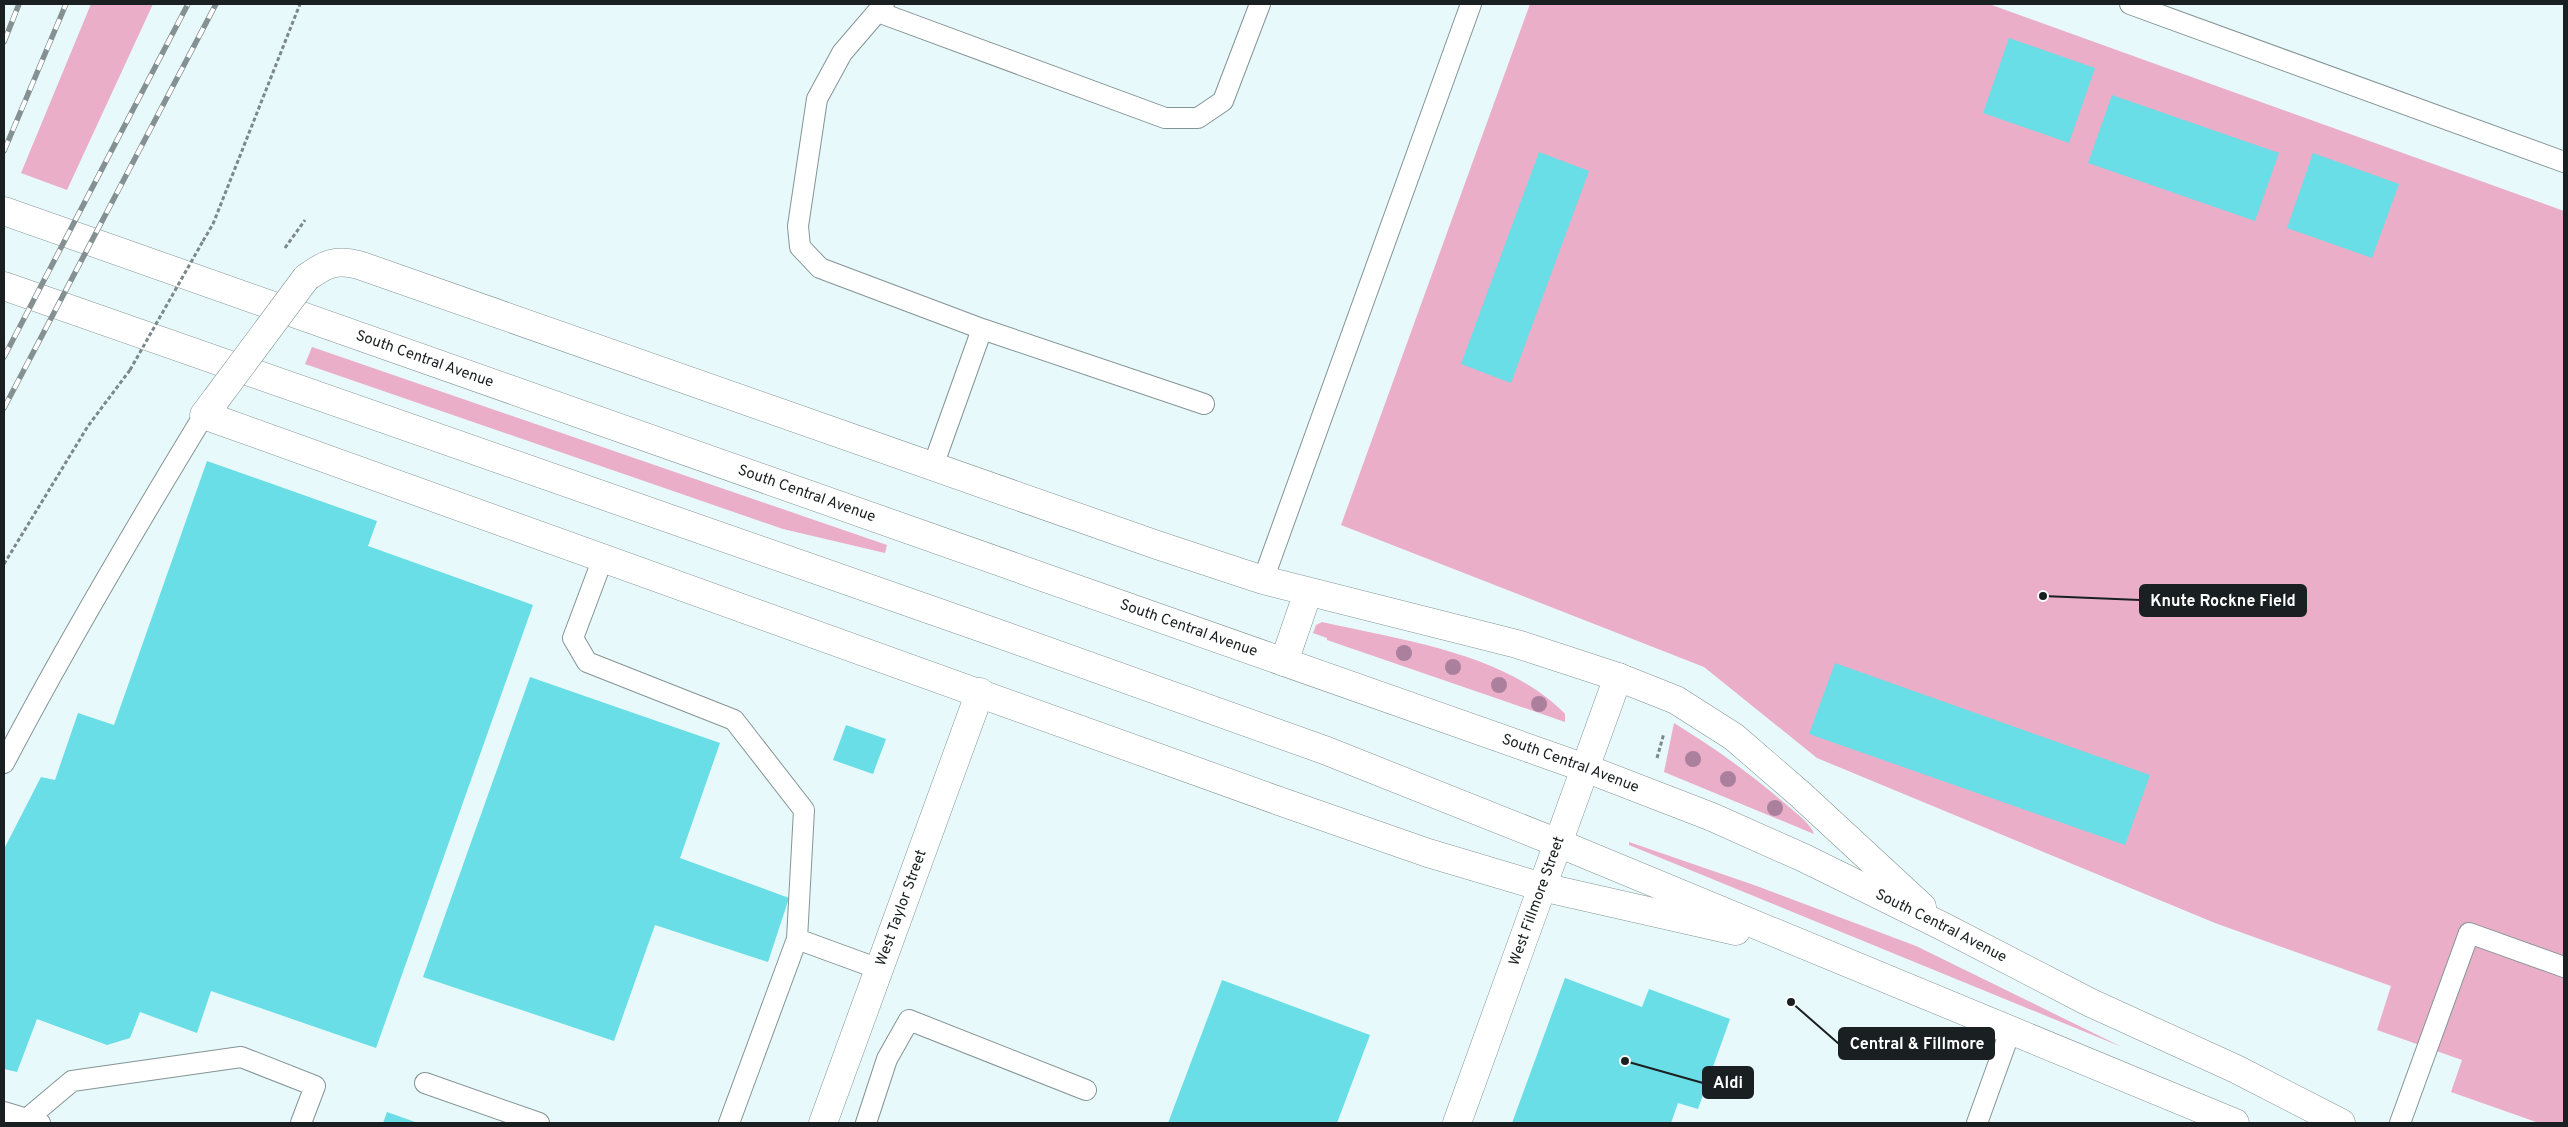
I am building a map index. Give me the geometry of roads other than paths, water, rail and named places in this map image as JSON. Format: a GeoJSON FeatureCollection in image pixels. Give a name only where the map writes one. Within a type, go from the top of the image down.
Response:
{"type":"FeatureCollection","features":[{"type":"Feature","properties":{"kind":"main road","name":"South Central Avenue"},"geometry":{"type":"LineString","coordinates":[[4,211],[1585,768],[1712,817],[1804,858],[1944,927],[2091,1003],[2236,1069],[2341,1123]]}},
{"type":"Feature","properties":{"kind":"main road"},"geometry":{"type":"LineString","coordinates":[[1811,948],[1542,887],[1428,853],[603,558],[513,528],[210,407],[306,278],[322,266],[341,261],[359,265],[1263,580],[1516,644],[1618,677],[1676,700],[1734,737],[1801,795],[1944,927]]}},
{"type":"Feature","properties":{"kind":"main road"},"geometry":{"type":"LineString","coordinates":[[4,286],[1220,712],[1326,751],[1558,843],[2235,1123]]}},
{"type":"Feature","properties":{"kind":"main road"},"geometry":{"type":"LineString","coordinates":[[1284,662],[1308,592]]}},
{"type":"Feature","properties":{"kind":"main road","name":"West Fillmore Street"},"geometry":{"type":"LineString","coordinates":[[1457,1123],[1618,677]]}},
{"type":"Feature","properties":{"kind":"main road","name":"West Taylor Street"},"geometry":{"type":"LineString","coordinates":[[823,1123],[980,692]]}},
{"type":"Feature","properties":{"kind":"lane"},"geometry":{"type":"LineString","coordinates":[[1204,404],[982,329],[820,268],[800,247],[798,226],[817,100],[842,53],[881,8],[1165,118],[1198,118],[1224,101],[1260,4]]}},
{"type":"Feature","properties":{"kind":"lane"},"geometry":{"type":"LineString","coordinates":[[1263,580],[1471,4]]}},
{"type":"Feature","properties":{"kind":"lane"},"geometry":{"type":"LineString","coordinates":[[2130,4],[2564,162]]}},
{"type":"Feature","properties":{"kind":"lane"},"geometry":{"type":"LineString","coordinates":[[932,466],[982,329]]}},
{"type":"Feature","properties":{"kind":"lane"},"geometry":{"type":"LineString","coordinates":[[4,763],[54,667],[144,511],[210,407]]}},
{"type":"Feature","properties":{"kind":"lane"},"geometry":{"type":"LineString","coordinates":[[603,558],[573,638],[587,662],[734,720],[804,810],[796,940],[729,1123]]}},
{"type":"Feature","properties":{"kind":"lane"},"geometry":{"type":"LineString","coordinates":[[2400,1123],[2469,933],[2564,967]]}},
{"type":"Feature","properties":{"kind":"lane"},"geometry":{"type":"LineString","coordinates":[[796,940],[879,969]]}},
{"type":"Feature","properties":{"kind":"lane"},"geometry":{"type":"LineString","coordinates":[[866,1123],[887,1059],[909,1020],[1086,1090]]}},
{"type":"Feature","properties":{"kind":"lane"},"geometry":{"type":"LineString","coordinates":[[1977,1123],[2011,1029]]}},
{"type":"Feature","properties":{"kind":"lane"},"geometry":{"type":"LineString","coordinates":[[4,1112],[35,1121],[72,1081],[241,1057],[315,1086],[301,1123]]}},
{"type":"Feature","properties":{"kind":"lane"},"geometry":{"type":"LineString","coordinates":[[425,1083],[539,1123]]}},
{"type":"Feature","properties":{"kind":"railway"},"geometry":{"type":"LineString","coordinates":[[4,42],[19,4]]}},
{"type":"Feature","properties":{"kind":"railway"},"geometry":{"type":"LineString","coordinates":[[4,151],[66,4]]}},
{"type":"Feature","properties":{"kind":"railway"},"geometry":{"type":"LineString","coordinates":[[4,357],[188,4]]}},
{"type":"Feature","properties":{"kind":"railway"},"geometry":{"type":"LineString","coordinates":[[4,408],[216,4]]}},
{"type":"Feature","properties":{"kind":"place","name":"Knute Rockne Field"},"geometry":{"type":"Point","coordinates":[2043,596]}},
{"type":"Feature","properties":{"kind":"place","name":"Central & Fillmore"},"geometry":{"type":"Point","coordinates":[1791,1002]}},
{"type":"Feature","properties":{"kind":"place","name":"Aldi"},"geometry":{"type":"Point","coordinates":[1625,1061]}}]}
